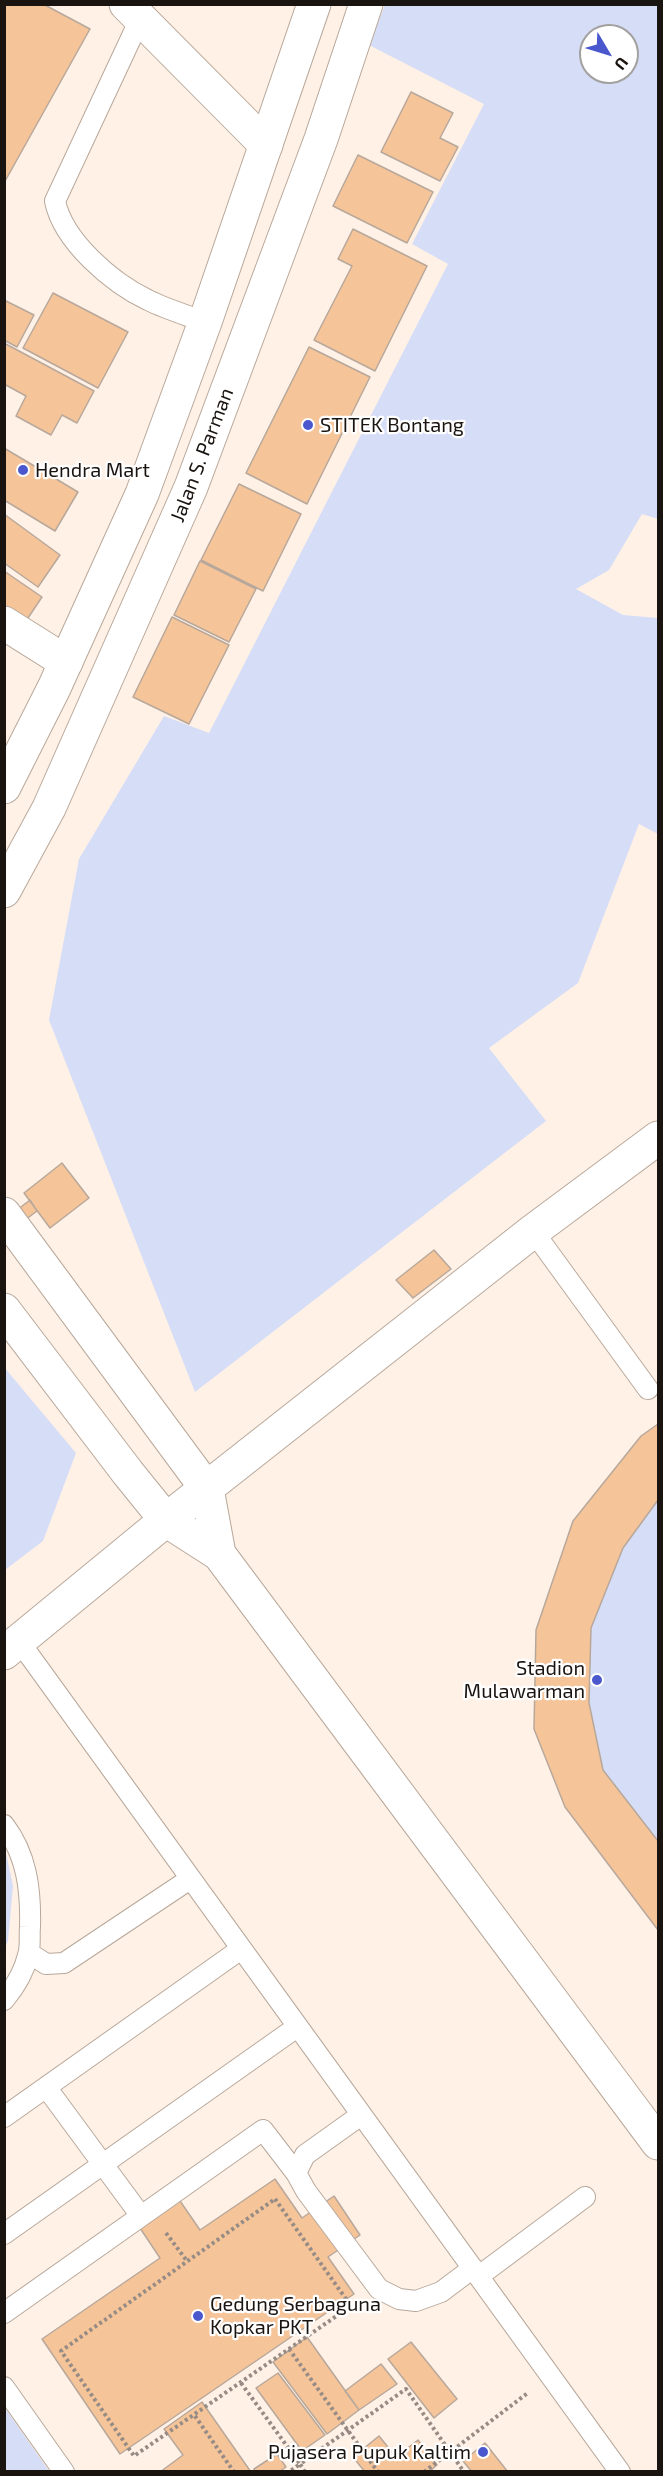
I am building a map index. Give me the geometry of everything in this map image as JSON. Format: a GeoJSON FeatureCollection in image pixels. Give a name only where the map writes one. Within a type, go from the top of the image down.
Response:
{"type":"FeatureCollection","features":[{"type":"Feature","properties":{"kind":"street"},"geometry":{"type":"LineString","coordinates":[[4,787],[66,662],[142,494],[205,322],[314,4]]}},
{"type":"Feature","properties":{"kind":"street","name":"Jalan S. Parman"},"geometry":{"type":"LineString","coordinates":[[4,891],[49,808],[191,488],[321,139],[366,4]]}},
{"type":"Feature","properties":{"kind":"street"},"geometry":{"type":"LineString","coordinates":[[133,12],[266,145]]}},
{"type":"Feature","properties":{"kind":"street"},"geometry":{"type":"LineString","coordinates":[[4,623],[66,662]]}},
{"type":"Feature","properties":{"kind":"street"},"geometry":{"type":"LineString","coordinates":[[12,1647],[166,1520],[532,1231],[658,1138]]}},
{"type":"Feature","properties":{"kind":"street"},"geometry":{"type":"LineString","coordinates":[[4,1214],[207,1489],[219,1554]]}},
{"type":"Feature","properties":{"kind":"street"},"geometry":{"type":"LineString","coordinates":[[4,1310],[166,1520],[219,1554],[658,2143]]}},
{"type":"Feature","properties":{"kind":"lane"},"geometry":{"type":"LineString","coordinates":[[133,12],[54,201],[58,216],[69,236],[108,274],[147,300],[205,322]]}},
{"type":"Feature","properties":{"kind":"lane"},"geometry":{"type":"LineString","coordinates":[[532,1231],[648,1389]]}},
{"type":"Feature","properties":{"kind":"lane"},"geometry":{"type":"LineString","coordinates":[[12,1647],[190,1879],[620,2472]]}},
{"type":"Feature","properties":{"kind":"lane"},"geometry":{"type":"LineString","coordinates":[[4,1825],[16,1840],[27,1869],[30,1916],[29,1953],[16,1984],[4,2000]]}},
{"type":"Feature","properties":{"kind":"lane"},"geometry":{"type":"LineString","coordinates":[[29,1953],[46,1964],[64,1963],[190,1879]]}},
{"type":"Feature","properties":{"kind":"lane"},"geometry":{"type":"LineString","coordinates":[[4,2117],[241,1949]]}},
{"type":"Feature","properties":{"kind":"lane"},"geometry":{"type":"LineString","coordinates":[[4,2234],[297,2027]]}},
{"type":"Feature","properties":{"kind":"lane"},"geometry":{"type":"LineString","coordinates":[[46,2087],[103,2164],[145,2213]]}},
{"type":"Feature","properties":{"kind":"lane"},"geometry":{"type":"LineString","coordinates":[[296,2173],[305,2155],[361,2115]]}},
{"type":"Feature","properties":{"kind":"lane"},"geometry":{"type":"LineString","coordinates":[[4,2313],[263,2130],[379,2289],[399,2300],[416,2301],[441,2292],[476,2272],[585,2197]]}},
{"type":"Feature","properties":{"kind":"lane"},"geometry":{"type":"LineString","coordinates":[[4,2387],[64,2472]]}},
{"type":"Feature","properties":{"kind":"path"},"geometry":{"type":"LineString","coordinates":[[275,2199],[351,2306],[289,2349],[134,2456],[61,2351],[275,2199]]}},
{"type":"Feature","properties":{"kind":"path"},"geometry":{"type":"LineString","coordinates":[[145,2213],[187,2261]]}},
{"type":"Feature","properties":{"kind":"path"},"geometry":{"type":"LineString","coordinates":[[289,2349],[378,2472]]}},
{"type":"Feature","properties":{"kind":"path"},"geometry":{"type":"LineString","coordinates":[[424,2472],[551,2376]]}},
{"type":"Feature","properties":{"kind":"path"},"geometry":{"type":"LineString","coordinates":[[241,2383],[305,2472]]}},
{"type":"Feature","properties":{"kind":"path"},"geometry":{"type":"LineString","coordinates":[[289,2472],[406,2389],[464,2472]]}},
{"type":"Feature","properties":{"kind":"path"},"geometry":{"type":"LineString","coordinates":[[194,2416],[234,2472]]}},
{"type":"Feature","properties":{"kind":"shaded area"},"geometry":{"type":"Polygon","coordinates":[[[385,5],[658,5],[658,519],[642,514],[609,570],[576,589],[623,615],[658,618],[658,834],[639,824],[578,983],[489,1048],[546,1121],[195,1392],[49,1020],[79,859],[164,716],[209,733],[448,264],[412,244],[484,104],[369,45],[385,5]]]}},
{"type":"Feature","properties":{"kind":"shaded area"},"geometry":{"type":"Polygon","coordinates":[[[4,1367],[76,1453],[43,1541],[5,1570],[4,1367]]]}},
{"type":"Feature","properties":{"kind":"shaded area","name":"Stadion Mulawarman"},"geometry":{"type":"Polygon","coordinates":[[[658,1424],[658,1930],[565,1807],[534,1729],[536,1630],[573,1521],[641,1436],[658,1424]]]}},
{"type":"Feature","properties":{"kind":"shaded area"},"geometry":{"type":"Polygon","coordinates":[[[4,1844],[13,1886],[8,1941],[5,1948],[4,1844]]]}},
{"type":"Feature","properties":{"kind":"shaded area"},"geometry":{"type":"Polygon","coordinates":[[[5,2408],[49,2471],[5,2471],[5,2408]]]}},
{"type":"Feature","properties":{"kind":"building"},"geometry":{"type":"Polygon","coordinates":[[[4,4],[43,4],[90,29],[4,183],[4,4]]]}},
{"type":"Feature","properties":{"kind":"building"},"geometry":{"type":"Polygon","coordinates":[[[411,92],[453,113],[440,138],[458,147],[440,181],[381,152],[411,92]]]}},
{"type":"Feature","properties":{"kind":"building"},"geometry":{"type":"Polygon","coordinates":[[[358,155],[433,192],[407,243],[333,206],[358,155]]]}},
{"type":"Feature","properties":{"kind":"building"},"geometry":{"type":"Polygon","coordinates":[[[353,229],[427,266],[375,371],[314,340],[352,266],[338,259],[353,229]]]}},
{"type":"Feature","properties":{"kind":"building"},"geometry":{"type":"Polygon","coordinates":[[[53,293],[128,332],[98,388],[23,348],[53,293]]]}},
{"type":"Feature","properties":{"kind":"building"},"geometry":{"type":"Polygon","coordinates":[[[4,300],[34,315],[17,347],[4,340],[4,300]]]}},
{"type":"Feature","properties":{"kind":"building"},"geometry":{"type":"Polygon","coordinates":[[[4,343],[94,391],[77,423],[62,415],[51,435],[16,416],[26,396],[4,384],[4,343]]]}},
{"type":"Feature","properties":{"kind":"building","name":"STITEK Bontang"},"geometry":{"type":"Polygon","coordinates":[[[309,347],[370,377],[307,504],[246,473],[309,347]]]}},
{"type":"Feature","properties":{"kind":"building","name":"Hendra Mart"},"geometry":{"type":"Polygon","coordinates":[[[4,448],[78,492],[55,531],[4,500],[4,448]]]}},
{"type":"Feature","properties":{"kind":"building"},"geometry":{"type":"Polygon","coordinates":[[[239,484],[301,514],[263,591],[201,560],[239,484]]]}},
{"type":"Feature","properties":{"kind":"building"},"geometry":{"type":"Polygon","coordinates":[[[4,514],[60,555],[38,587],[4,563],[4,514]]]}},
{"type":"Feature","properties":{"kind":"building"},"geometry":{"type":"Polygon","coordinates":[[[200,561],[256,589],[229,642],[174,615],[200,561]]]}},
{"type":"Feature","properties":{"kind":"building"},"geometry":{"type":"Polygon","coordinates":[[[4,571],[42,597],[20,630],[4,619],[4,571]]]}},
{"type":"Feature","properties":{"kind":"building"},"geometry":{"type":"Polygon","coordinates":[[[172,617],[229,645],[189,724],[133,697],[172,617]]]}},
{"type":"Feature","properties":{"kind":"building"},"geometry":{"type":"Polygon","coordinates":[[[62,1163],[89,1198],[50,1228],[24,1193],[62,1163]]]}},
{"type":"Feature","properties":{"kind":"building"},"geometry":{"type":"Polygon","coordinates":[[[30,1200],[37,1211],[4,1236],[4,1220],[30,1200]]]}},
{"type":"Feature","properties":{"kind":"building"},"geometry":{"type":"Polygon","coordinates":[[[434,1250],[451,1269],[413,1298],[396,1280],[434,1250]]]}},
{"type":"Feature","properties":{"kind":"building","name":"Stadion Mulawarman"},"geometry":{"type":"Polygon","coordinates":[[[658,1424],[658,1500],[623,1548],[591,1628],[589,1703],[603,1770],[658,1841],[658,1930],[565,1807],[534,1729],[536,1630],[573,1521],[641,1436],[658,1424]]]}},
{"type":"Feature","properties":{"kind":"building","name":"Gedung Serbaguna Kopkar PKT"},"geometry":{"type":"Polygon","coordinates":[[[275,2179],[302,2218],[334,2196],[360,2235],[328,2257],[354,2294],[120,2454],[42,2339],[160,2258],[138,2225],[178,2198],[200,2230],[275,2179]]]}},
{"type":"Feature","properties":{"kind":"building"},"geometry":{"type":"Polygon","coordinates":[[[307,2337],[359,2410],[327,2434],[273,2362],[307,2337]]]}},
{"type":"Feature","properties":{"kind":"building"},"geometry":{"type":"Polygon","coordinates":[[[411,2342],[457,2399],[434,2418],[388,2359],[411,2342]]]}},
{"type":"Feature","properties":{"kind":"building"},"geometry":{"type":"Polygon","coordinates":[[[381,2364],[397,2384],[359,2410],[345,2391],[381,2364]]]}},
{"type":"Feature","properties":{"kind":"building"},"geometry":{"type":"Polygon","coordinates":[[[278,2373],[325,2435],[302,2451],[256,2388],[278,2373]]]}},
{"type":"Feature","properties":{"kind":"building"},"geometry":{"type":"Polygon","coordinates":[[[202,2402],[251,2472],[160,2472],[183,2455],[164,2429],[202,2402]]]}},
{"type":"Feature","properties":{"kind":"building"},"geometry":{"type":"Polygon","coordinates":[[[379,2436],[396,2457],[418,2440],[437,2465],[429,2472],[365,2472],[353,2457],[379,2436]]]}},
{"type":"Feature","properties":{"kind":"building","name":"Pujasera Pupuk Kaltim"},"geometry":{"type":"Polygon","coordinates":[[[485,2443],[508,2472],[472,2472],[463,2461],[485,2443]]]}},
{"type":"Feature","properties":{"kind":"building"},"geometry":{"type":"Polygon","coordinates":[[[277,2454],[286,2467],[279,2472],[255,2472],[254,2469],[277,2454]]]}},
{"type":"Feature","properties":{"kind":"place","name":"STITEK Bontang"},"geometry":{"type":"Point","coordinates":[308,425]}},
{"type":"Feature","properties":{"kind":"place","name":"Hendra Mart"},"geometry":{"type":"Point","coordinates":[23,470]}},
{"type":"Feature","properties":{"kind":"place","name":"Stadion Mulawarman"},"geometry":{"type":"Point","coordinates":[597,1680]}},
{"type":"Feature","properties":{"kind":"place","name":"Gedung Serbaguna Kopkar PKT"},"geometry":{"type":"Point","coordinates":[198,2316]}},
{"type":"Feature","properties":{"kind":"place","name":"Pujasera Pupuk Kaltim"},"geometry":{"type":"Point","coordinates":[483,2452]}}]}
